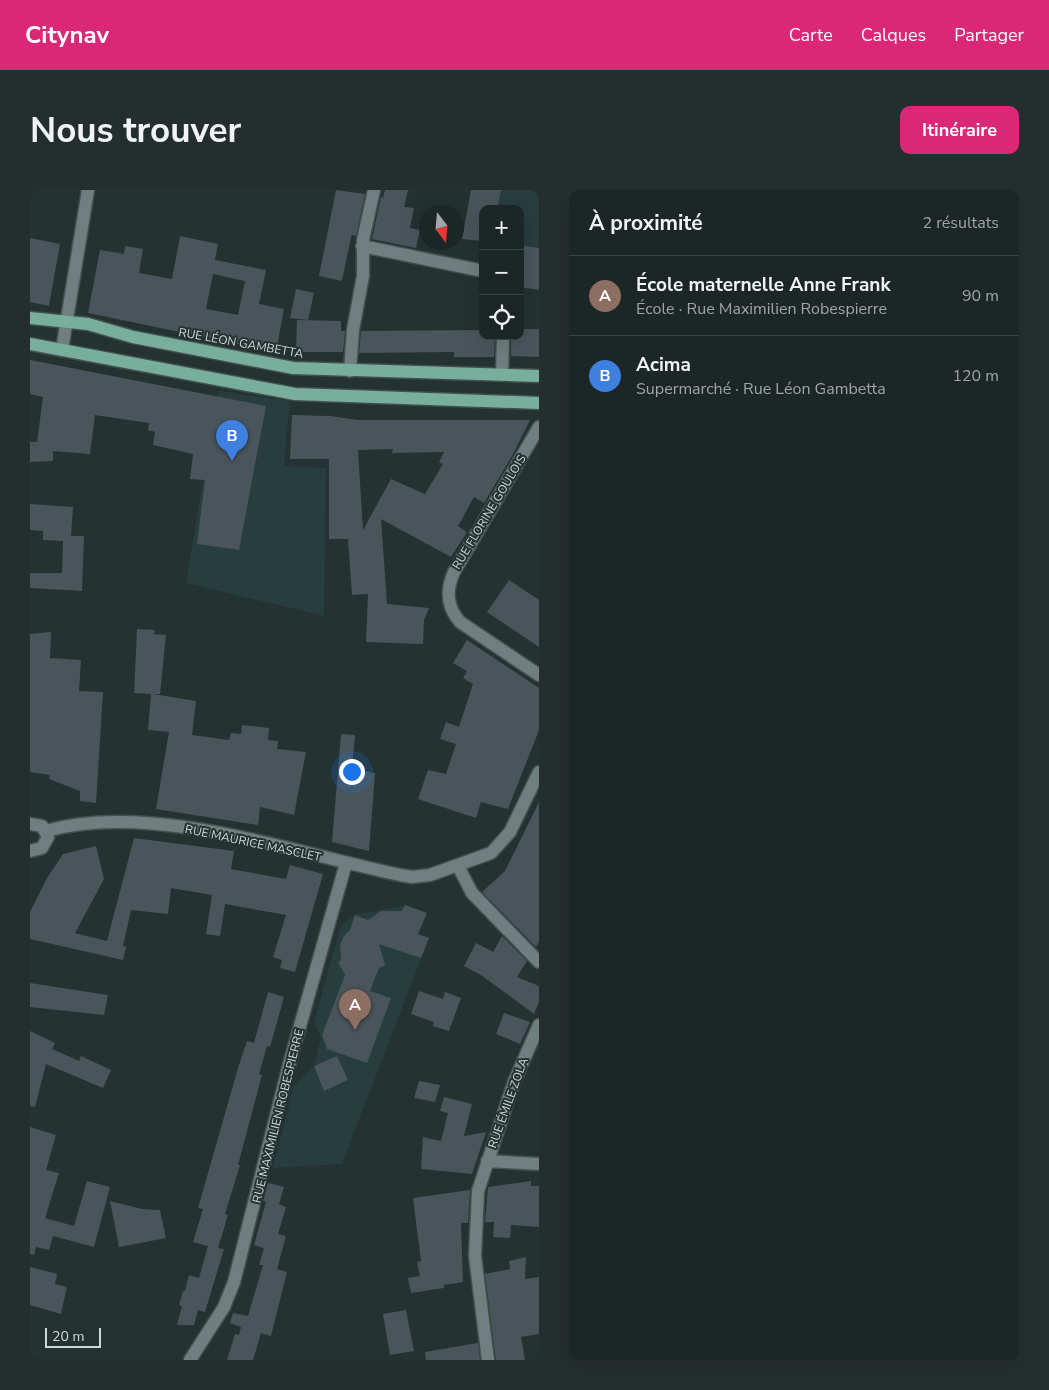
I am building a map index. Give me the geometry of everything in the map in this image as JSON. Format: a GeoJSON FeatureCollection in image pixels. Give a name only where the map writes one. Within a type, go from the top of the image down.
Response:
{"type":"FeatureCollection","features":[{"type":"Feature","properties":{"kind":"main road","name":"RUE LÉON GAMBETTA"},"geometry":{"type":"LineString","coordinates":[[30,318],[88,324],[133,337],[272,365],[350,371],[539,376]]}},
{"type":"Feature","properties":{"kind":"main road"},"geometry":{"type":"LineString","coordinates":[[30,344],[295,394],[539,403]]}},
{"type":"Feature","properties":{"kind":"street"},"geometry":{"type":"LineString","coordinates":[[62,350],[88,190]]}},
{"type":"Feature","properties":{"kind":"street"},"geometry":{"type":"LineString","coordinates":[[350,371],[353,330],[363,276],[362,246],[374,190]]}},
{"type":"Feature","properties":{"kind":"street"},"geometry":{"type":"LineString","coordinates":[[362,246],[479,270]]}},
{"type":"Feature","properties":{"kind":"street"},"geometry":{"type":"LineString","coordinates":[[502,374],[503,340]]}},
{"type":"Feature","properties":{"kind":"street","name":"RUE FLORINE GOULOIS"},"geometry":{"type":"LineString","coordinates":[[539,427],[454,572],[448,589],[448,599],[454,615],[460,622],[539,675]]}},
{"type":"Feature","properties":{"kind":"street","name":"RUE MAURICE MASCLET"},"geometry":{"type":"LineString","coordinates":[[46,830],[90,821],[144,823],[220,834],[412,878],[430,875],[491,853],[505,840],[539,772]]}},
{"type":"Feature","properties":{"kind":"street"},"geometry":{"type":"LineString","coordinates":[[30,824],[38,824],[46,830],[48,839],[45,845],[38,850],[30,851]]}},
{"type":"Feature","properties":{"kind":"street","name":"RUE MAXIMILIEN ROBESPIERRE"},"geometry":{"type":"LineString","coordinates":[[190,1360],[224,1307],[234,1282],[290,1065],[346,863]]}},
{"type":"Feature","properties":{"kind":"street"},"geometry":{"type":"LineString","coordinates":[[458,866],[472,894],[539,962]]}},
{"type":"Feature","properties":{"kind":"street","name":"RUE ÉMILE ZOLA"},"geometry":{"type":"LineString","coordinates":[[539,1025],[514,1082],[487,1161],[539,1164]]}},
{"type":"Feature","properties":{"kind":"street"},"geometry":{"type":"LineString","coordinates":[[487,1161],[478,1191],[474,1240],[478,1292],[488,1360]]}},
{"type":"Feature","properties":{"kind":"shaded area"},"geometry":{"type":"Polygon","coordinates":[[[471,190],[539,190],[539,290],[524,288],[524,205],[479,205],[479,241],[464,239],[464,228],[471,190]]]}},
{"type":"Feature","properties":{"kind":"shaded area"},"geometry":{"type":"Polygon","coordinates":[[[218,391],[290,401],[284,466],[326,468],[324,616],[186,583],[218,391]]]}},
{"type":"Feature","properties":{"kind":"shaded area"},"geometry":{"type":"Polygon","coordinates":[[[405,905],[427,913],[418,934],[429,938],[342,1164],[273,1168],[294,1085],[314,1066],[321,1038],[314,1022],[341,925],[355,915],[405,905]]]}},
{"type":"Feature","properties":{"kind":"building"},"geometry":{"type":"Polygon","coordinates":[[[336,190],[365,194],[356,236],[352,235],[351,237],[342,281],[319,276],[336,190]]]}},
{"type":"Feature","properties":{"kind":"building"},"geometry":{"type":"Polygon","coordinates":[[[385,190],[408,190],[404,207],[414,208],[410,228],[419,230],[416,248],[372,239],[381,197],[383,198],[385,190]]]}},
{"type":"Feature","properties":{"kind":"building"},"geometry":{"type":"Polygon","coordinates":[[[471,190],[501,190],[498,205],[479,205],[479,241],[464,239],[464,228],[471,190]]]}},
{"type":"Feature","properties":{"kind":"building"},"geometry":{"type":"Polygon","coordinates":[[[180,236],[218,244],[215,260],[266,270],[259,304],[284,309],[276,352],[88,313],[100,250],[124,254],[125,246],[143,249],[139,273],[172,279],[180,236]],[[213,274],[206,309],[238,315],[245,281],[213,274]]]}},
{"type":"Feature","properties":{"kind":"building"},"geometry":{"type":"Polygon","coordinates":[[[30,238],[60,244],[49,306],[30,302],[30,238]]]}},
{"type":"Feature","properties":{"kind":"building"},"geometry":{"type":"Polygon","coordinates":[[[524,246],[539,248],[539,290],[524,288],[524,246]]]}},
{"type":"Feature","properties":{"kind":"building"},"geometry":{"type":"Polygon","coordinates":[[[296,289],[314,293],[308,320],[290,318],[296,289]]]}},
{"type":"Feature","properties":{"kind":"building"},"geometry":{"type":"Polygon","coordinates":[[[297,320],[341,321],[341,331],[345,331],[343,352],[296,352],[297,320]]]}},
{"type":"Feature","properties":{"kind":"building"},"geometry":{"type":"Polygon","coordinates":[[[524,329],[539,329],[539,357],[511,356],[511,340],[524,340],[524,329]]]}},
{"type":"Feature","properties":{"kind":"building"},"geometry":{"type":"Polygon","coordinates":[[[479,330],[479,340],[495,340],[494,357],[454,357],[454,352],[359,353],[361,331],[479,330]]]}},
{"type":"Feature","properties":{"kind":"building"},"geometry":{"type":"Polygon","coordinates":[[[30,360],[266,406],[239,550],[197,544],[205,480],[190,479],[193,454],[153,445],[155,432],[148,430],[149,423],[95,415],[90,454],[53,451],[53,461],[30,462],[30,442],[37,442],[43,397],[30,394],[30,360]]]}},
{"type":"Feature","properties":{"kind":"building"},"geometry":{"type":"Polygon","coordinates":[[[292,415],[330,416],[358,420],[530,420],[512,456],[484,503],[474,497],[458,526],[467,532],[451,557],[381,519],[387,604],[429,608],[424,620],[423,644],[366,642],[368,594],[352,595],[348,539],[329,539],[329,459],[290,459],[292,415]],[[393,449],[358,450],[363,530],[391,479],[425,494],[443,464],[439,462],[444,452],[392,453],[393,449]]]}},
{"type":"Feature","properties":{"kind":"building"},"geometry":{"type":"Polygon","coordinates":[[[30,504],[73,507],[71,536],[84,536],[82,591],[30,588],[30,573],[62,573],[63,541],[43,540],[43,531],[30,530],[30,504]]]}},
{"type":"Feature","properties":{"kind":"building"},"geometry":{"type":"Polygon","coordinates":[[[509,580],[539,600],[539,647],[487,612],[509,580]]]}},
{"type":"Feature","properties":{"kind":"building"},"geometry":{"type":"Polygon","coordinates":[[[137,629],[155,630],[154,634],[166,635],[160,694],[153,694],[196,701],[192,735],[229,740],[231,733],[241,734],[242,725],[269,728],[268,740],[278,741],[277,749],[306,752],[294,815],[260,807],[258,825],[156,809],[169,732],[148,730],[151,694],[134,693],[137,629]]]}},
{"type":"Feature","properties":{"kind":"building"},"geometry":{"type":"Polygon","coordinates":[[[51,632],[50,658],[81,660],[79,691],[103,692],[96,803],[80,801],[80,791],[49,779],[50,775],[30,772],[30,634],[51,632]]]}},
{"type":"Feature","properties":{"kind":"building"},"geometry":{"type":"Polygon","coordinates":[[[467,640],[539,688],[539,730],[508,809],[481,802],[476,818],[418,799],[428,770],[446,774],[456,744],[440,739],[446,722],[459,727],[473,684],[463,678],[467,671],[453,663],[467,640]]]}},
{"type":"Feature","properties":{"kind":"building"},"geometry":{"type":"Polygon","coordinates":[[[341,734],[355,735],[352,768],[375,773],[369,851],[332,842],[341,734]]]}},
{"type":"Feature","properties":{"kind":"building"},"geometry":{"type":"Polygon","coordinates":[[[539,802],[539,942],[536,947],[482,892],[505,871],[539,802]]]}},
{"type":"Feature","properties":{"kind":"building"},"geometry":{"type":"Polygon","coordinates":[[[134,838],[234,851],[231,869],[286,879],[290,865],[323,874],[295,972],[280,968],[282,960],[273,957],[286,915],[225,904],[220,936],[206,934],[212,895],[171,888],[168,914],[131,910],[123,946],[126,947],[123,960],[30,939],[30,912],[47,878],[63,854],[96,846],[104,879],[75,933],[107,941],[134,838]]]}},
{"type":"Feature","properties":{"kind":"building"},"geometry":{"type":"Polygon","coordinates":[[[405,905],[427,913],[418,934],[429,938],[421,958],[379,944],[385,965],[379,968],[370,991],[391,998],[367,1063],[327,1049],[322,1035],[345,975],[338,962],[341,960],[340,945],[344,936],[350,930],[355,915],[368,920],[381,911],[402,911],[405,905]]]}},
{"type":"Feature","properties":{"kind":"building"},"geometry":{"type":"Polygon","coordinates":[[[502,936],[527,961],[517,977],[539,986],[539,1002],[534,1014],[481,975],[464,966],[476,943],[493,952],[502,936]]]}},
{"type":"Feature","properties":{"kind":"building"},"geometry":{"type":"Polygon","coordinates":[[[30,983],[108,995],[104,1015],[30,1007],[30,983]]]}},
{"type":"Feature","properties":{"kind":"building"},"geometry":{"type":"Polygon","coordinates":[[[419,991],[443,999],[445,992],[461,998],[449,1031],[433,1026],[434,1022],[411,1014],[419,991]]]}},
{"type":"Feature","properties":{"kind":"building"},"geometry":{"type":"Polygon","coordinates":[[[268,992],[284,997],[270,1047],[267,1046],[259,1074],[262,1075],[238,1165],[240,1165],[225,1214],[228,1215],[218,1248],[224,1249],[205,1312],[198,1310],[194,1325],[177,1325],[182,1306],[179,1305],[189,1275],[199,1278],[208,1246],[193,1242],[203,1209],[198,1208],[238,1068],[247,1041],[254,1043],[268,992]]]}},
{"type":"Feature","properties":{"kind":"building"},"geometry":{"type":"Polygon","coordinates":[[[504,1013],[530,1022],[520,1044],[496,1034],[504,1013]]]}},
{"type":"Feature","properties":{"kind":"building"},"geometry":{"type":"Polygon","coordinates":[[[30,1031],[55,1043],[52,1049],[79,1061],[81,1056],[111,1070],[103,1088],[46,1064],[35,1107],[30,1106],[30,1031]]]}},
{"type":"Feature","properties":{"kind":"building"},"geometry":{"type":"Polygon","coordinates":[[[337,1056],[348,1080],[324,1091],[314,1066],[337,1056]]]}},
{"type":"Feature","properties":{"kind":"building"},"geometry":{"type":"Polygon","coordinates":[[[419,1081],[440,1085],[435,1102],[414,1098],[419,1081]]]}},
{"type":"Feature","properties":{"kind":"building"},"geometry":{"type":"Polygon","coordinates":[[[444,1097],[472,1104],[464,1136],[486,1132],[472,1174],[421,1169],[423,1137],[441,1141],[448,1113],[440,1111],[444,1097]]]}},
{"type":"Feature","properties":{"kind":"building"},"geometry":{"type":"Polygon","coordinates":[[[30,1127],[56,1135],[46,1170],[59,1173],[45,1218],[74,1226],[87,1181],[110,1187],[94,1247],[53,1236],[49,1250],[36,1247],[34,1255],[30,1254],[30,1127]]]}},
{"type":"Feature","properties":{"kind":"building"},"geometry":{"type":"Polygon","coordinates":[[[531,1181],[531,1186],[539,1186],[539,1227],[511,1225],[510,1238],[493,1237],[494,1222],[485,1222],[488,1187],[531,1181]]]}},
{"type":"Feature","properties":{"kind":"building"},"geometry":{"type":"Polygon","coordinates":[[[268,1183],[284,1187],[279,1204],[286,1207],[278,1234],[286,1236],[277,1269],[287,1272],[271,1336],[261,1333],[253,1360],[227,1360],[235,1334],[239,1335],[241,1327],[230,1323],[233,1313],[248,1316],[263,1265],[259,1265],[264,1248],[254,1245],[266,1202],[263,1201],[268,1183]]]}},
{"type":"Feature","properties":{"kind":"building"},"geometry":{"type":"Polygon","coordinates":[[[470,1190],[468,1223],[461,1223],[463,1282],[444,1285],[444,1288],[411,1293],[408,1278],[420,1276],[417,1262],[421,1261],[413,1198],[470,1190]]]}},
{"type":"Feature","properties":{"kind":"building"},"geometry":{"type":"Polygon","coordinates":[[[110,1201],[142,1209],[160,1210],[166,1238],[119,1247],[110,1201]]]}},
{"type":"Feature","properties":{"kind":"building"},"geometry":{"type":"Polygon","coordinates":[[[526,1257],[525,1279],[539,1277],[539,1334],[521,1337],[525,1360],[496,1360],[485,1274],[510,1269],[509,1261],[526,1257]]]}},
{"type":"Feature","properties":{"kind":"building"},"geometry":{"type":"Polygon","coordinates":[[[30,1267],[57,1274],[55,1284],[67,1287],[61,1314],[30,1305],[30,1267]]]}},
{"type":"Feature","properties":{"kind":"building"},"geometry":{"type":"Polygon","coordinates":[[[406,1310],[414,1351],[390,1355],[383,1314],[406,1310]]]}},
{"type":"Feature","properties":{"kind":"building"},"geometry":{"type":"Polygon","coordinates":[[[478,1343],[480,1360],[426,1360],[425,1352],[478,1343]]]}},
{"type":"Feature","properties":{"kind":"place","name":"Acima"},"geometry":{"type":"Point","coordinates":[232,461]}},
{"type":"Feature","properties":{"kind":"place","name":"École maternelle Anne Frank"},"geometry":{"type":"Point","coordinates":[355,1030]}}]}
